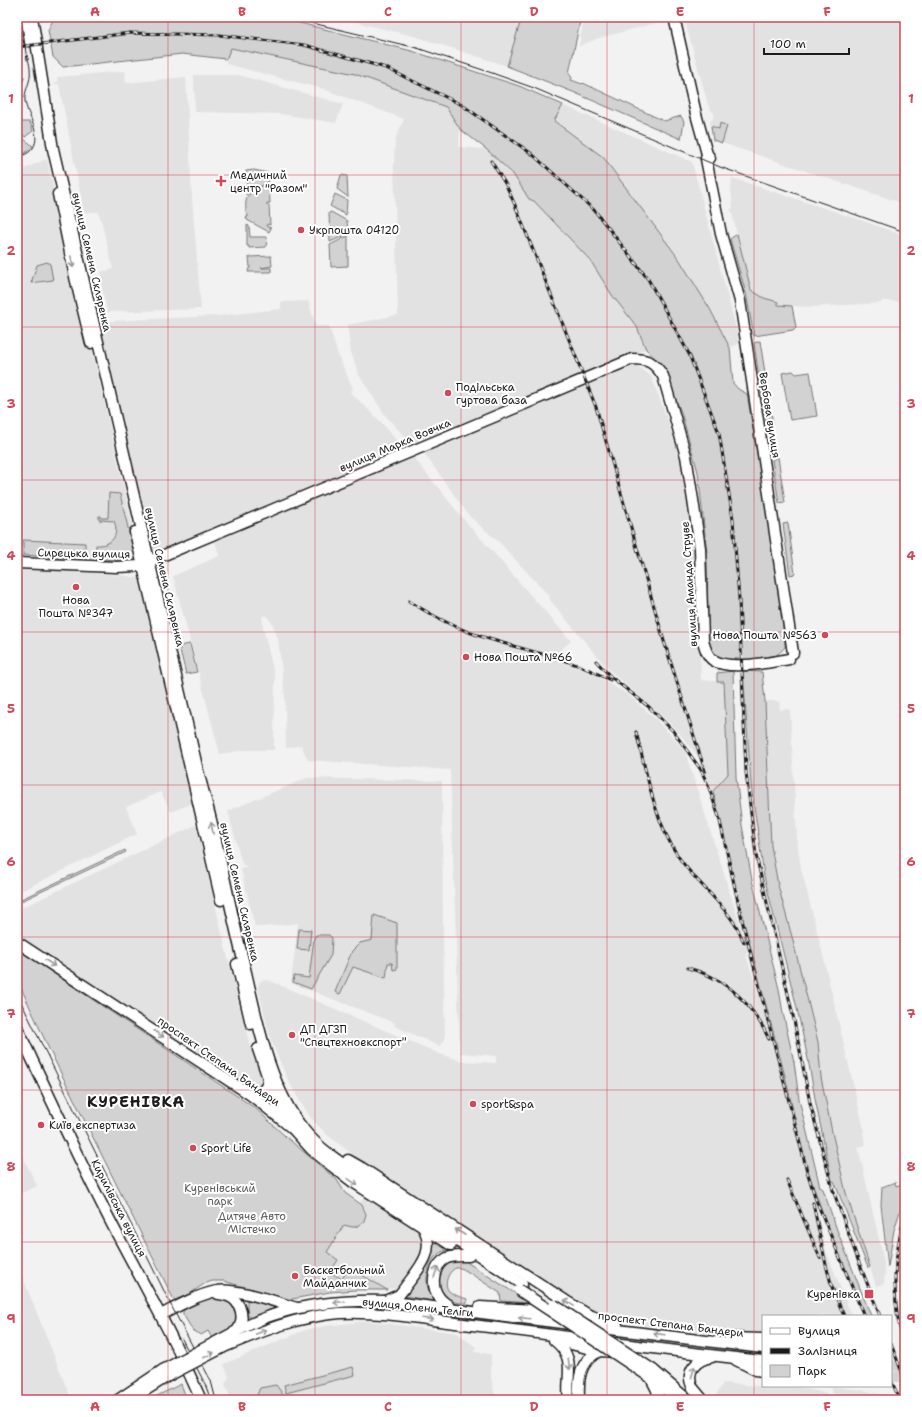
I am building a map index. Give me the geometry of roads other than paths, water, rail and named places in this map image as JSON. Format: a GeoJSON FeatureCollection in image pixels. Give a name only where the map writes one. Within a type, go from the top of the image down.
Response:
{"type":"FeatureCollection","features":[{"type":"Feature","properties":{"kind":"main road","name":"Вербова вулиця"},"geometry":{"type":"LineString","coordinates":[[674,17],[696,114],[707,154],[706,159],[721,234],[740,301],[791,656]]}},
{"type":"Feature","properties":{"kind":"main road","name":"вулиця Семена Скляренка"},"geometry":{"type":"LineString","coordinates":[[29,19],[53,149],[245,1000],[257,1048],[268,1080],[276,1101],[292,1128]]}},
{"type":"Feature","properties":{"kind":"main road","name":"вулиця Марка Вовчка"},"geometry":{"type":"LineString","coordinates":[[146,562],[632,359],[643,359],[651,362]]}},
{"type":"Feature","properties":{"kind":"main road","name":"вулиця Аманда Струве"},"geometry":{"type":"LineString","coordinates":[[651,362],[658,367],[663,376],[686,456],[700,548],[704,641],[706,652],[712,660],[734,665],[756,665],[791,656]]}},
{"type":"Feature","properties":{"kind":"main road","name":"вулиця Семена Скляренка"},"geometry":{"type":"LineString","coordinates":[[146,562],[257,1019],[276,1081],[288,1107],[304,1131],[315,1142]]}},
{"type":"Feature","properties":{"kind":"main road","name":"Сирецька вулиця"},"geometry":{"type":"LineString","coordinates":[[17,563],[129,567],[146,562]]}},
{"type":"Feature","properties":{"kind":"main road","name":"проспект Степана Бандери"},"geometry":{"type":"LineString","coordinates":[[17,942],[251,1095],[292,1128],[311,1149],[353,1182],[469,1256],[521,1287]]}},
{"type":"Feature","properties":{"kind":"main road","name":"Кирилівська вулиця"},"geometry":{"type":"LineString","coordinates":[[17,1027],[105,1209],[187,1367],[201,1400]]}},
{"type":"Feature","properties":{"kind":"main road"},"geometry":{"type":"LineString","coordinates":[[251,1095],[263,1091],[267,1086],[268,1080]]}},
{"type":"Feature","properties":{"kind":"main road"},"geometry":{"type":"LineString","coordinates":[[315,1142],[402,1205],[521,1287],[651,1373],[688,1400]]}},
{"type":"Feature","properties":{"kind":"main road"},"geometry":{"type":"LineString","coordinates":[[315,1142],[362,1168],[566,1302],[589,1315],[643,1332]]}},
{"type":"Feature","properties":{"kind":"main road"},"geometry":{"type":"LineString","coordinates":[[385,1301],[399,1295],[427,1255],[427,1234],[423,1227]]}},
{"type":"Feature","properties":{"kind":"main road"},"geometry":{"type":"LineString","coordinates":[[448,1305],[438,1296],[434,1286],[434,1276],[438,1265],[446,1259],[455,1256],[469,1256]]}},
{"type":"Feature","properties":{"kind":"main road"},"geometry":{"type":"LineString","coordinates":[[161,1315],[204,1294],[218,1290],[227,1290],[297,1308]]}},
{"type":"Feature","properties":{"kind":"main road"},"geometry":{"type":"LineString","coordinates":[[204,1294],[229,1296],[237,1303],[241,1311],[242,1318],[240,1328],[236,1332]]}},
{"type":"Feature","properties":{"kind":"main road","name":"вулиця Олени Теліги"},"geometry":{"type":"LineString","coordinates":[[118,1400],[222,1343],[236,1332],[272,1316],[297,1308],[346,1301],[385,1301],[576,1324]]}},
{"type":"Feature","properties":{"kind":"main road"},"geometry":{"type":"LineString","coordinates":[[420,1306],[448,1305],[535,1310],[617,1325]]}},
{"type":"Feature","properties":{"kind":"main road","name":"вулиця Олени Теліги"},"geometry":{"type":"LineString","coordinates":[[222,1343],[280,1325],[319,1316],[339,1313],[364,1313],[502,1328],[601,1346]]}},
{"type":"Feature","properties":{"kind":"main road","name":"проспект Степана Бандери"},"geometry":{"type":"LineString","coordinates":[[576,1324],[762,1348]]}},
{"type":"Feature","properties":{"kind":"main road"},"geometry":{"type":"LineString","coordinates":[[502,1328],[553,1339],[601,1346],[762,1361]]}},
{"type":"Feature","properties":{"kind":"main road"},"geometry":{"type":"LineString","coordinates":[[704,1340],[738,1338],[762,1339]]}},
{"type":"Feature","properties":{"kind":"main road"},"geometry":{"type":"LineString","coordinates":[[553,1339],[560,1345],[569,1360],[568,1400]]}},
{"type":"Feature","properties":{"kind":"main road"},"geometry":{"type":"LineString","coordinates":[[578,1400],[582,1369],[589,1358],[601,1346]]}},
{"type":"Feature","properties":{"kind":"main road"},"geometry":{"type":"LineString","coordinates":[[704,1400],[693,1388],[691,1380],[692,1369],[698,1361],[704,1358],[718,1356]]}},
{"type":"Feature","properties":{"kind":"main road"},"geometry":{"type":"LineString","coordinates":[[731,1358],[756,1370],[762,1371]]}},
{"type":"Feature","properties":{"kind":"main road","name":"вулиця Олени Теліги"},"geometry":{"type":"LineString","coordinates":[[130,1400],[166,1373]]}},
{"type":"Feature","properties":{"kind":"main road"},"geometry":{"type":"LineString","coordinates":[[651,1373],[659,1400]]}},
{"type":"Feature","properties":{"kind":"main road"},"geometry":{"type":"LineString","coordinates":[[651,1373],[678,1400]]}},
{"type":"Feature","properties":{"kind":"tunnel"},"geometry":{"type":"LineString","coordinates":[[892,1365],[905,1368]]}},
{"type":"Feature","properties":{"kind":"tunnel"},"geometry":{"type":"LineString","coordinates":[[892,1376],[905,1378]]}},
{"type":"Feature","properties":{"kind":"tram line"},"geometry":{"type":"LineString","coordinates":[[21,17],[27,60]]}},
{"type":"Feature","properties":{"kind":"tram line"},"geometry":{"type":"LineString","coordinates":[[287,17],[417,48],[492,73],[534,88],[720,167],[905,232]]}},
{"type":"Feature","properties":{"kind":"tram line"},"geometry":{"type":"LineString","coordinates":[[17,156],[28,153],[33,148],[36,137],[25,101],[30,74],[30,66],[27,55]]}},
{"type":"Feature","properties":{"kind":"tram line"},"geometry":{"type":"LineString","coordinates":[[17,98],[24,77]]}},
{"type":"Feature","properties":{"kind":"tram line"},"geometry":{"type":"LineString","coordinates":[[17,994],[173,1309],[211,1381],[216,1400]]}},
{"type":"Feature","properties":{"kind":"tram line"},"geometry":{"type":"LineString","coordinates":[[182,1339],[209,1395]]}},
{"type":"Feature","properties":{"kind":"railway"},"geometry":{"type":"LineString","coordinates":[[17,47],[130,33],[219,35],[304,45],[386,68],[462,105],[532,154],[595,211],[648,279],[689,354],[719,433],[733,519],[739,599],[746,772],[756,855],[794,1020],[810,1103],[833,1190],[880,1315]]}},
{"type":"Feature","properties":{"kind":"railway"},"geometry":{"type":"LineString","coordinates":[[491,161],[506,185],[515,205],[596,407],[664,641],[705,771]]}},
{"type":"Feature","properties":{"kind":"railway"},"geometry":{"type":"LineString","coordinates":[[409,601],[443,621],[471,633],[562,660],[594,672],[610,680]]}},
{"type":"Feature","properties":{"kind":"railway"},"geometry":{"type":"LineString","coordinates":[[596,661],[611,677],[649,707],[673,731],[701,770],[708,785],[719,817],[743,924],[807,1171],[816,1200],[864,1315]]}},
{"type":"Feature","properties":{"kind":"railway"},"geometry":{"type":"LineString","coordinates":[[636,732],[652,796],[670,842],[684,865],[730,916],[744,942]]}},
{"type":"Feature","properties":{"kind":"railway"},"geometry":{"type":"LineString","coordinates":[[688,968],[702,972],[726,985],[746,1003],[755,1014],[769,1039]]}},
{"type":"Feature","properties":{"kind":"railway"},"geometry":{"type":"LineString","coordinates":[[787,1180],[820,1258]]}},
{"type":"Feature","properties":{"kind":"railway"},"geometry":{"type":"LineString","coordinates":[[813,1203],[832,1287],[844,1315]]}},
{"type":"Feature","properties":{"kind":"railway"},"geometry":{"type":"LineString","coordinates":[[905,1214],[898,1247],[895,1280],[897,1313],[905,1346]]}},
{"type":"Feature","properties":{"kind":"railway"},"geometry":{"type":"LineString","coordinates":[[892,1347],[905,1380]]}},
{"type":"Feature","properties":{"kind":"railway"},"geometry":{"type":"LineString","coordinates":[[892,1382],[900,1400]]}},
{"type":"Feature","properties":{"kind":"place","name":"Медичний центр \"Разом\""},"geometry":{"type":"Point","coordinates":[221,181]}},
{"type":"Feature","properties":{"kind":"place","name":"Укрпошта 04120"},"geometry":{"type":"Point","coordinates":[301,230]}},
{"type":"Feature","properties":{"kind":"place","name":"Подільська гуртова база"},"geometry":{"type":"Point","coordinates":[448,393]}},
{"type":"Feature","properties":{"kind":"place","name":"Нова Пошта №347"},"geometry":{"type":"Point","coordinates":[76,587]}},
{"type":"Feature","properties":{"kind":"place","name":"Нова Пошта №563"},"geometry":{"type":"Point","coordinates":[825,635]}},
{"type":"Feature","properties":{"kind":"place","name":"Нова Пошта №66"},"geometry":{"type":"Point","coordinates":[466,657]}},
{"type":"Feature","properties":{"kind":"place","name":"ДП ДГЗП \"Спецтехноекспорт\""},"geometry":{"type":"Point","coordinates":[292,1035]}},
{"type":"Feature","properties":{"kind":"place","name":"sport&spa"},"geometry":{"type":"Point","coordinates":[473,1104]}},
{"type":"Feature","properties":{"kind":"place","name":"Київ експертиза"},"geometry":{"type":"Point","coordinates":[41,1125]}},
{"type":"Feature","properties":{"kind":"place","name":"Sport Life"},"geometry":{"type":"Point","coordinates":[193,1148]}},
{"type":"Feature","properties":{"kind":"place","name":"Баскетбольний Майданчик"},"geometry":{"type":"Point","coordinates":[295,1276]}},
{"type":"Feature","properties":{"kind":"place","name":"Куренівка"},"geometry":{"type":"Point","coordinates":[869,1294]}},
{"type":"Feature","properties":{"kind":"district","name":"КУРЕНІВКА"},"geometry":{"type":"Point","coordinates":[136,1102]}},
{"type":"Feature","properties":{"kind":"park label","name":"Куренівський парк"},"geometry":{"type":"Point","coordinates":[220,1194]}},
{"type":"Feature","properties":{"kind":"park label","name":"Дитяче Авто Містечко"},"geometry":{"type":"Point","coordinates":[252,1222]}}]}
